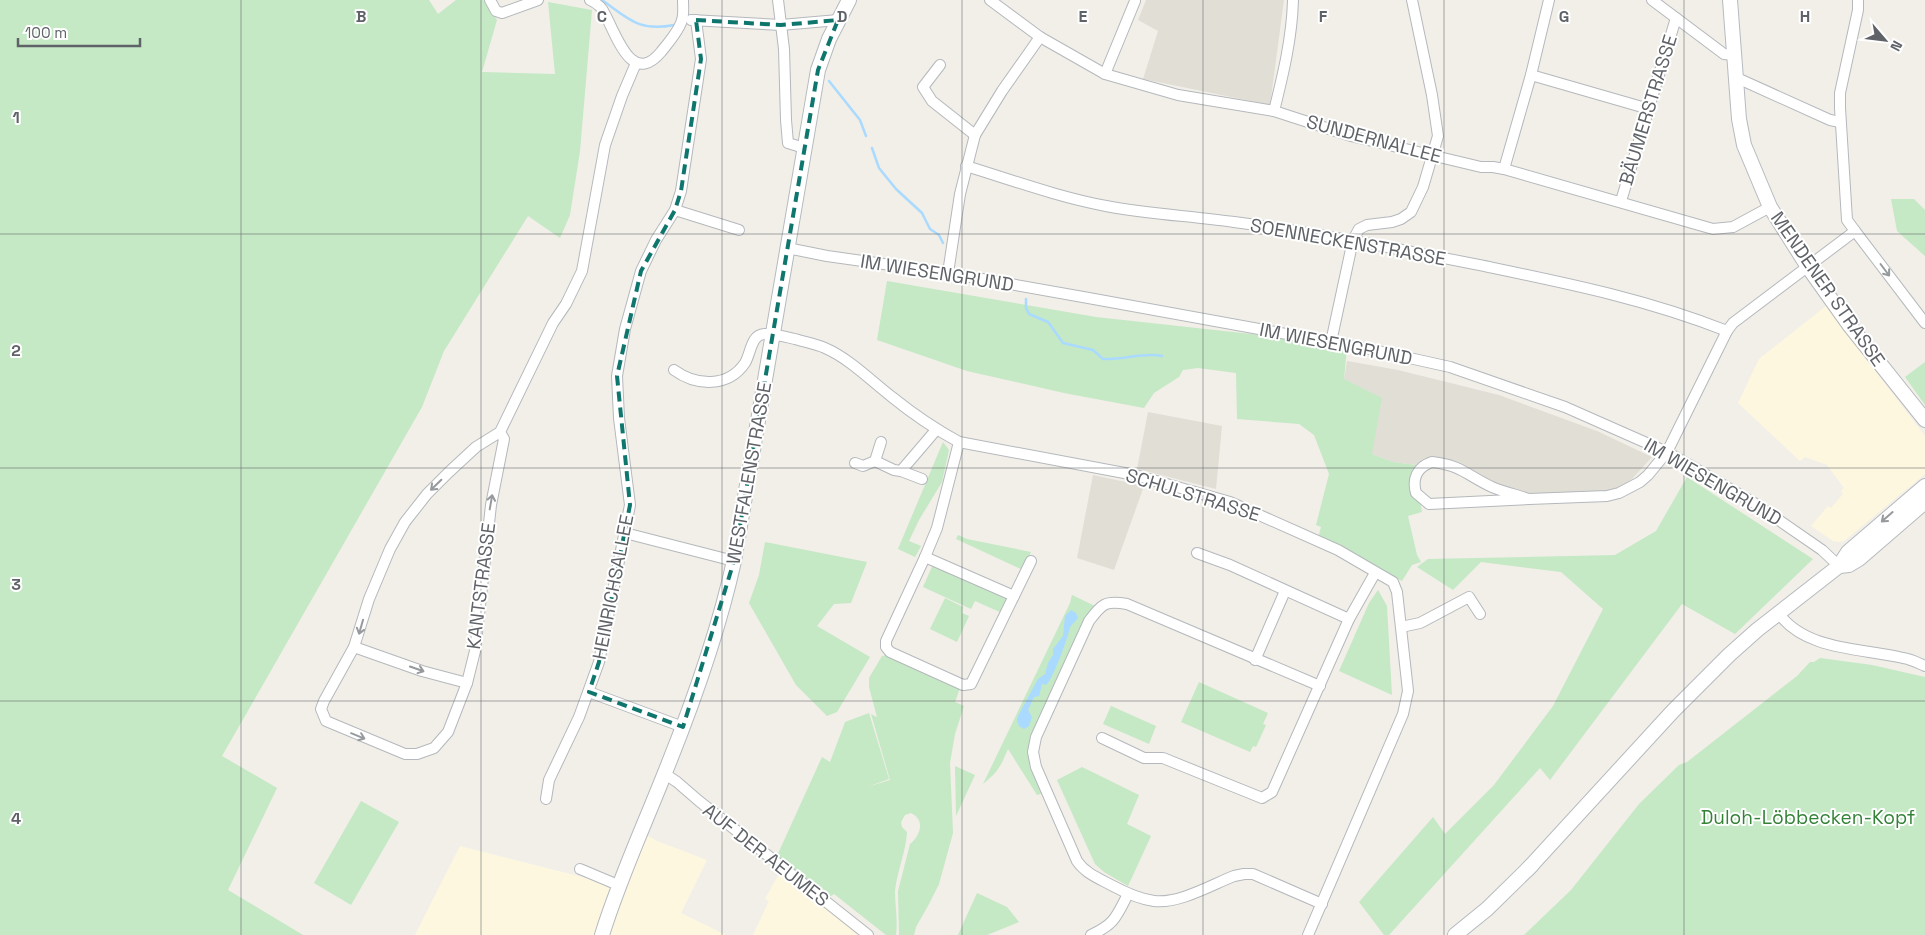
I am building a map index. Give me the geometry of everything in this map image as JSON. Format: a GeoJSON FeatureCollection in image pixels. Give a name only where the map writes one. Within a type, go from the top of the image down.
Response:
{"type":"FeatureCollection","features":[{"type":"Feature","properties":{"kind":"main road","name":"WESTFALENSTRASSE"},"geometry":{"type":"LineString","coordinates":[[602,935],[618,885],[683,727],[713,642],[734,561],[818,70],[829,39],[849,0]]}},
{"type":"Feature","properties":{"kind":"main road","name":"MENDENER STRASSE"},"geometry":{"type":"LineString","coordinates":[[1730,0],[1739,120],[1744,145],[1770,207],[1808,268],[1850,326],[1925,420]]}},
{"type":"Feature","properties":{"kind":"main road"},"geometry":{"type":"LineString","coordinates":[[1455,935],[1487,909],[1527,870],[1634,755],[1672,711],[1722,662],[1757,630],[1839,566],[1848,552],[1925,486]]}},
{"type":"Feature","properties":{"kind":"main road"},"geometry":{"type":"LineString","coordinates":[[1839,566],[1849,565],[1859,559],[1925,502]]}},
{"type":"Feature","properties":{"kind":"street"},"geometry":{"type":"LineString","coordinates":[[490,0],[496,11],[502,13],[538,0]]}},
{"type":"Feature","properties":{"kind":"street"},"geometry":{"type":"LineString","coordinates":[[590,0],[602,8],[628,57],[636,63],[648,64],[655,59],[682,20],[683,0]]}},
{"type":"Feature","properties":{"kind":"street"},"geometry":{"type":"LineString","coordinates":[[778,0],[788,143],[804,148]]}},
{"type":"Feature","properties":{"kind":"street","name":"SUNDERNALLEE"},"geometry":{"type":"LineString","coordinates":[[990,0],[1040,37],[1105,74],[1178,95],[1274,111],[1351,136],[1481,168],[1504,169],[1713,229],[1733,227],[1770,207]]}},
{"type":"Feature","properties":{"kind":"street"},"geometry":{"type":"LineString","coordinates":[[1274,111],[1284,73],[1293,17],[1293,0]]}},
{"type":"Feature","properties":{"kind":"street"},"geometry":{"type":"LineString","coordinates":[[1332,342],[1353,240],[1360,229],[1366,225],[1392,222],[1412,212],[1423,187],[1438,136],[1432,95],[1412,0]]}},
{"type":"Feature","properties":{"kind":"street"},"geometry":{"type":"LineString","coordinates":[[1504,169],[1550,0]]}},
{"type":"Feature","properties":{"kind":"street"},"geometry":{"type":"LineString","coordinates":[[1652,0],[1724,54],[1734,55]]}},
{"type":"Feature","properties":{"kind":"street"},"geometry":{"type":"LineString","coordinates":[[1858,0],[1858,10],[1840,94],[1840,122],[1847,220],[1925,323]]}},
{"type":"Feature","properties":{"kind":"street"},"geometry":{"type":"LineString","coordinates":[[1105,74],[1135,1]]}},
{"type":"Feature","properties":{"kind":"street","name":"BÄUMERSTRASSE"},"geometry":{"type":"LineString","coordinates":[[1621,202],[1676,18]]}},
{"type":"Feature","properties":{"kind":"street"},"geometry":{"type":"LineString","coordinates":[[682,20],[781,25],[838,20]]}},
{"type":"Feature","properties":{"kind":"street","name":"HEINRICHSALLEE"},"geometry":{"type":"LineString","coordinates":[[546,798],[549,780],[568,742],[589,692],[599,662],[630,506],[619,418],[617,376],[625,329],[641,271],[656,240],[675,210],[681,191],[701,58],[696,20]]}},
{"type":"Feature","properties":{"kind":"street"},"geometry":{"type":"LineString","coordinates":[[948,274],[966,166],[975,135],[1040,37]]}},
{"type":"Feature","properties":{"kind":"street","name":"KANTSTRASSE"},"geometry":{"type":"LineString","coordinates":[[354,648],[321,709],[326,721],[334,726],[405,754],[417,754],[434,748],[448,732],[467,683],[475,650],[490,505],[504,439],[500,432],[553,322],[566,304],[582,271],[605,145],[636,63]]}},
{"type":"Feature","properties":{"kind":"street"},"geometry":{"type":"LineString","coordinates":[[940,65],[924,87],[932,101],[975,135]]}},
{"type":"Feature","properties":{"kind":"street"},"geometry":{"type":"LineString","coordinates":[[1531,75],[1649,109]]}},
{"type":"Feature","properties":{"kind":"street"},"geometry":{"type":"LineString","coordinates":[[1737,78],[1830,120],[1840,122]]}},
{"type":"Feature","properties":{"kind":"street","name":"SOENNECKENSTRASSE"},"geometry":{"type":"LineString","coordinates":[[966,166],[1105,206],[1172,216],[1242,223],[1353,240],[1606,291],[1661,307],[1727,331]]}},
{"type":"Feature","properties":{"kind":"street"},"geometry":{"type":"LineString","coordinates":[[675,210],[739,230]]}},
{"type":"Feature","properties":{"kind":"street"},"geometry":{"type":"LineString","coordinates":[[1529,498],[1492,487],[1469,473],[1448,464],[1432,462],[1426,464],[1416,474],[1414,481],[1416,494],[1429,504],[1529,498],[1608,496],[1632,487],[1648,476],[1667,452],[1727,331],[1733,323],[1855,231]]}},
{"type":"Feature","properties":{"kind":"street","name":"IM WIESENGRUND"},"geometry":{"type":"LineString","coordinates":[[787,248],[948,274],[1332,342],[1450,367],[1589,416],[1667,452],[1754,503],[1822,550],[1839,566]]}},
{"type":"Feature","properties":{"kind":"street"},"geometry":{"type":"LineString","coordinates":[[674,370],[692,380],[711,383],[718,381],[733,373],[745,362],[752,344],[758,335],[772,335]]}},
{"type":"Feature","properties":{"kind":"street","name":"SCHULSTRASSE"},"geometry":{"type":"LineString","coordinates":[[772,335],[824,347],[846,360],[936,430],[959,442],[1130,474],[1230,502],[1268,517],[1338,550],[1393,582],[1397,589],[1408,691],[1403,714],[1348,838],[1308,935]]}},
{"type":"Feature","properties":{"kind":"street"},"geometry":{"type":"LineString","coordinates":[[901,471],[936,430]]}},
{"type":"Feature","properties":{"kind":"street"},"geometry":{"type":"LineString","coordinates":[[467,683],[422,671],[354,648],[369,599],[390,549],[405,522],[426,494],[449,472],[476,447],[500,432]]}},
{"type":"Feature","properties":{"kind":"street"},"geometry":{"type":"LineString","coordinates":[[855,463],[863,466],[875,461],[882,442]]}},
{"type":"Feature","properties":{"kind":"street"},"geometry":{"type":"LineString","coordinates":[[959,442],[937,528],[886,642],[886,647],[890,652],[963,685],[970,684],[1030,561]]}},
{"type":"Feature","properties":{"kind":"street"},"geometry":{"type":"LineString","coordinates":[[875,461],[894,470],[922,479]]}},
{"type":"Feature","properties":{"kind":"street"},"geometry":{"type":"LineString","coordinates":[[624,533],[734,561]]}},
{"type":"Feature","properties":{"kind":"street"},"geometry":{"type":"LineString","coordinates":[[1197,553],[1230,565],[1349,619]]}},
{"type":"Feature","properties":{"kind":"street"},"geometry":{"type":"LineString","coordinates":[[925,557],[1014,596]]}},
{"type":"Feature","properties":{"kind":"street"},"geometry":{"type":"LineString","coordinates":[[1102,738],[1144,758],[1163,758],[1262,798],[1272,792],[1349,619],[1375,573]]}},
{"type":"Feature","properties":{"kind":"street"},"geometry":{"type":"LineString","coordinates":[[1255,660],[1285,591]]}},
{"type":"Feature","properties":{"kind":"street"},"geometry":{"type":"LineString","coordinates":[[1401,627],[1420,622],[1468,598],[1480,614]]}},
{"type":"Feature","properties":{"kind":"street"},"geometry":{"type":"LineString","coordinates":[[1320,686],[1127,604],[1112,601],[1099,608],[1089,621],[1036,737],[1033,752],[1042,782],[1078,863],[1083,870],[1091,875],[1128,894],[1154,901],[1178,899],[1244,874],[1253,874],[1322,904]]}},
{"type":"Feature","properties":{"kind":"street"},"geometry":{"type":"LineString","coordinates":[[1779,614],[1794,629],[1831,645],[1905,658],[1925,666]]}},
{"type":"Feature","properties":{"kind":"street"},"geometry":{"type":"LineString","coordinates":[[589,692],[683,727]]}},
{"type":"Feature","properties":{"kind":"street","name":"AUF DER AEUMES"},"geometry":{"type":"LineString","coordinates":[[664,774],[677,782],[868,935]]}},
{"type":"Feature","properties":{"kind":"street"},"geometry":{"type":"LineString","coordinates":[[580,869],[618,885]]}},
{"type":"Feature","properties":{"kind":"street"},"geometry":{"type":"LineString","coordinates":[[1090,935],[1106,928],[1116,917],[1128,894]]}},
{"type":"Feature","properties":{"kind":"highlighted area"},"geometry":{"type":"Polygon","coordinates":[[[696,20],[781,25],[838,20],[818,70],[734,561],[683,727],[589,692],[599,662],[630,505],[617,376],[641,271],[675,210],[681,191],[701,59],[696,20]]]}},
{"type":"Feature","properties":{"kind":"shaded area"},"geometry":{"type":"Polygon","coordinates":[[[1146,0],[1284,0],[1270,105],[1143,79],[1158,31],[1138,20],[1146,0]]]}},
{"type":"Feature","properties":{"kind":"shaded area"},"geometry":{"type":"Polygon","coordinates":[[[1826,306],[1925,436],[1925,474],[1844,541],[1839,542],[1833,541],[1811,526],[1828,506],[1831,508],[1843,494],[1841,491],[1844,488],[1827,465],[1805,457],[1800,461],[1738,403],[1759,359],[1826,306]]]}},
{"type":"Feature","properties":{"kind":"shaded area"},"geometry":{"type":"Polygon","coordinates":[[[1347,361],[1398,370],[1499,395],[1597,431],[1652,457],[1632,479],[1620,488],[1609,492],[1531,494],[1496,484],[1445,459],[1424,458],[1416,465],[1393,462],[1372,454],[1344,379],[1347,361]]]}},
{"type":"Feature","properties":{"kind":"shaded area"},"geometry":{"type":"Polygon","coordinates":[[[1148,412],[1222,426],[1216,489],[1137,469],[1148,412]]]}},
{"type":"Feature","properties":{"kind":"shaded area"},"geometry":{"type":"Polygon","coordinates":[[[1093,475],[1144,486],[1114,570],[1077,558],[1093,475]]]}},
{"type":"Feature","properties":{"kind":"shaded area"},"geometry":{"type":"Polygon","coordinates":[[[641,832],[657,841],[707,860],[681,913],[726,935],[415,935],[460,846],[610,884],[641,832]]]}},
{"type":"Feature","properties":{"kind":"shaded area"},"geometry":{"type":"Polygon","coordinates":[[[780,872],[862,935],[753,935],[769,901],[765,899],[780,872]]]}},
{"type":"Feature","properties":{"kind":"green space"},"geometry":{"type":"Polygon","coordinates":[[[0,0],[429,0],[438,14],[456,0],[483,0],[497,20],[482,72],[555,74],[548,2],[592,10],[580,151],[570,215],[560,238],[528,216],[444,351],[422,407],[222,756],[277,788],[228,890],[303,935],[0,935],[0,0]]]}},
{"type":"Feature","properties":{"kind":"green space"},"geometry":{"type":"Polygon","coordinates":[[[1891,199],[1914,199],[1925,210],[1925,256],[1897,231],[1891,199]]]}},
{"type":"Feature","properties":{"kind":"green space"},"geometry":{"type":"Polygon","coordinates":[[[887,281],[1096,317],[1315,341],[1347,347],[1344,379],[1382,398],[1372,454],[1393,462],[1416,465],[1410,484],[1413,493],[1420,500],[1422,512],[1408,516],[1417,555],[1421,562],[1412,565],[1402,581],[1318,538],[1321,527],[1316,525],[1329,474],[1314,435],[1299,424],[1237,419],[1236,373],[1198,368],[1183,370],[1179,377],[1154,393],[1144,408],[1064,393],[967,371],[877,340],[887,281]]]}},
{"type":"Feature","properties":{"kind":"green space"},"geometry":{"type":"Polygon","coordinates":[[[1925,362],[1925,405],[1905,377],[1925,362]]]}},
{"type":"Feature","properties":{"kind":"green space"},"geometry":{"type":"Polygon","coordinates":[[[943,442],[949,450],[942,482],[919,520],[909,541],[921,546],[915,557],[898,549],[943,442]]]}},
{"type":"Feature","properties":{"kind":"green space"},"geometry":{"type":"Polygon","coordinates":[[[1687,477],[1813,559],[1735,634],[1682,604],[1550,780],[1540,768],[1389,935],[1384,935],[1359,902],[1433,817],[1445,834],[1494,785],[1553,706],[1603,609],[1561,572],[1481,562],[1453,590],[1417,567],[1428,559],[1615,555],[1656,531],[1687,477]]]}},
{"type":"Feature","properties":{"kind":"green space"},"geometry":{"type":"Polygon","coordinates":[[[958,535],[967,539],[1031,552],[1023,570],[956,539],[958,535]]]}},
{"type":"Feature","properties":{"kind":"green space"},"geometry":{"type":"Polygon","coordinates":[[[765,542],[867,562],[851,603],[834,604],[817,626],[870,657],[837,712],[827,716],[796,685],[749,603],[759,575],[765,542]]]}},
{"type":"Feature","properties":{"kind":"green space"},"geometry":{"type":"Polygon","coordinates":[[[935,560],[1011,596],[1002,613],[975,601],[971,609],[923,587],[935,560]]]}},
{"type":"Feature","properties":{"kind":"green space"},"geometry":{"type":"Polygon","coordinates":[[[1378,590],[1387,606],[1392,695],[1339,671],[1369,603],[1378,590]]]}},
{"type":"Feature","properties":{"kind":"green space"},"geometry":{"type":"Polygon","coordinates":[[[1072,595],[1097,607],[1040,734],[1034,756],[1044,793],[1037,795],[1008,749],[993,776],[983,784],[1070,603],[1072,595]]]}},
{"type":"Feature","properties":{"kind":"green space"},"geometry":{"type":"Polygon","coordinates":[[[945,598],[963,607],[962,613],[969,616],[957,642],[930,629],[945,598]]]}},
{"type":"Feature","properties":{"kind":"green space"},"geometry":{"type":"Polygon","coordinates":[[[887,655],[960,688],[955,702],[964,706],[955,734],[950,763],[953,833],[939,884],[916,927],[914,935],[899,935],[898,891],[910,844],[919,833],[920,828],[919,820],[911,813],[905,815],[901,822],[902,827],[907,832],[895,891],[896,935],[886,935],[834,894],[828,898],[776,858],[822,757],[830,762],[845,722],[869,713],[889,779],[867,787],[890,780],[871,714],[877,717],[869,687],[869,678],[882,656],[887,655]]]}},
{"type":"Feature","properties":{"kind":"green space","name":"Duloh-Löbbecken-Kopf"},"geometry":{"type":"Polygon","coordinates":[[[1820,658],[1872,665],[1925,677],[1925,935],[1524,935],[1571,890],[1639,804],[1679,765],[1687,762],[1797,676],[1810,662],[1820,658]]]}},
{"type":"Feature","properties":{"kind":"green space"},"geometry":{"type":"Polygon","coordinates":[[[1199,682],[1268,713],[1263,724],[1266,725],[1256,747],[1253,746],[1250,752],[1181,722],[1199,682]]]}},
{"type":"Feature","properties":{"kind":"green space"},"geometry":{"type":"Polygon","coordinates":[[[1111,706],[1156,726],[1149,744],[1103,724],[1111,706]]]}},
{"type":"Feature","properties":{"kind":"green space"},"geometry":{"type":"Polygon","coordinates":[[[955,766],[975,775],[956,816],[955,766]]]}},
{"type":"Feature","properties":{"kind":"green space"},"geometry":{"type":"Polygon","coordinates":[[[1082,767],[1139,795],[1127,824],[1151,836],[1128,886],[1104,872],[1095,864],[1057,780],[1082,767]]]}},
{"type":"Feature","properties":{"kind":"green space"},"geometry":{"type":"Polygon","coordinates":[[[361,801],[399,822],[351,905],[314,883],[361,801]]]}},
{"type":"Feature","properties":{"kind":"green space"},"geometry":{"type":"Polygon","coordinates":[[[977,893],[1007,907],[1019,922],[987,935],[958,935],[977,893]]]}},
{"type":"Feature","properties":{"kind":"water"},"geometry":{"type":"Polygon","coordinates":[[[1071,610],[1076,613],[1078,618],[1071,625],[1049,682],[1046,685],[1042,684],[1039,696],[1034,697],[1028,710],[1032,717],[1029,726],[1024,729],[1019,726],[1018,716],[1038,679],[1045,674],[1048,663],[1053,655],[1053,649],[1063,636],[1065,616],[1071,610]]]}},
{"type":"Feature","properties":{"kind":"waterway"},"geometry":{"type":"LineString","coordinates":[[602,0],[627,18],[643,25],[652,27],[674,25]]}},
{"type":"Feature","properties":{"kind":"waterway"},"geometry":{"type":"LineString","coordinates":[[829,81],[860,120],[866,136]]}},
{"type":"Feature","properties":{"kind":"waterway"},"geometry":{"type":"LineString","coordinates":[[872,148],[879,168],[896,189],[922,213],[930,229],[939,235],[943,243]]}},
{"type":"Feature","properties":{"kind":"waterway"},"geometry":{"type":"LineString","coordinates":[[1026,299],[1026,308],[1029,314],[1048,322],[1063,343],[1093,350],[1103,359],[1148,355],[1162,356]]}}]}
